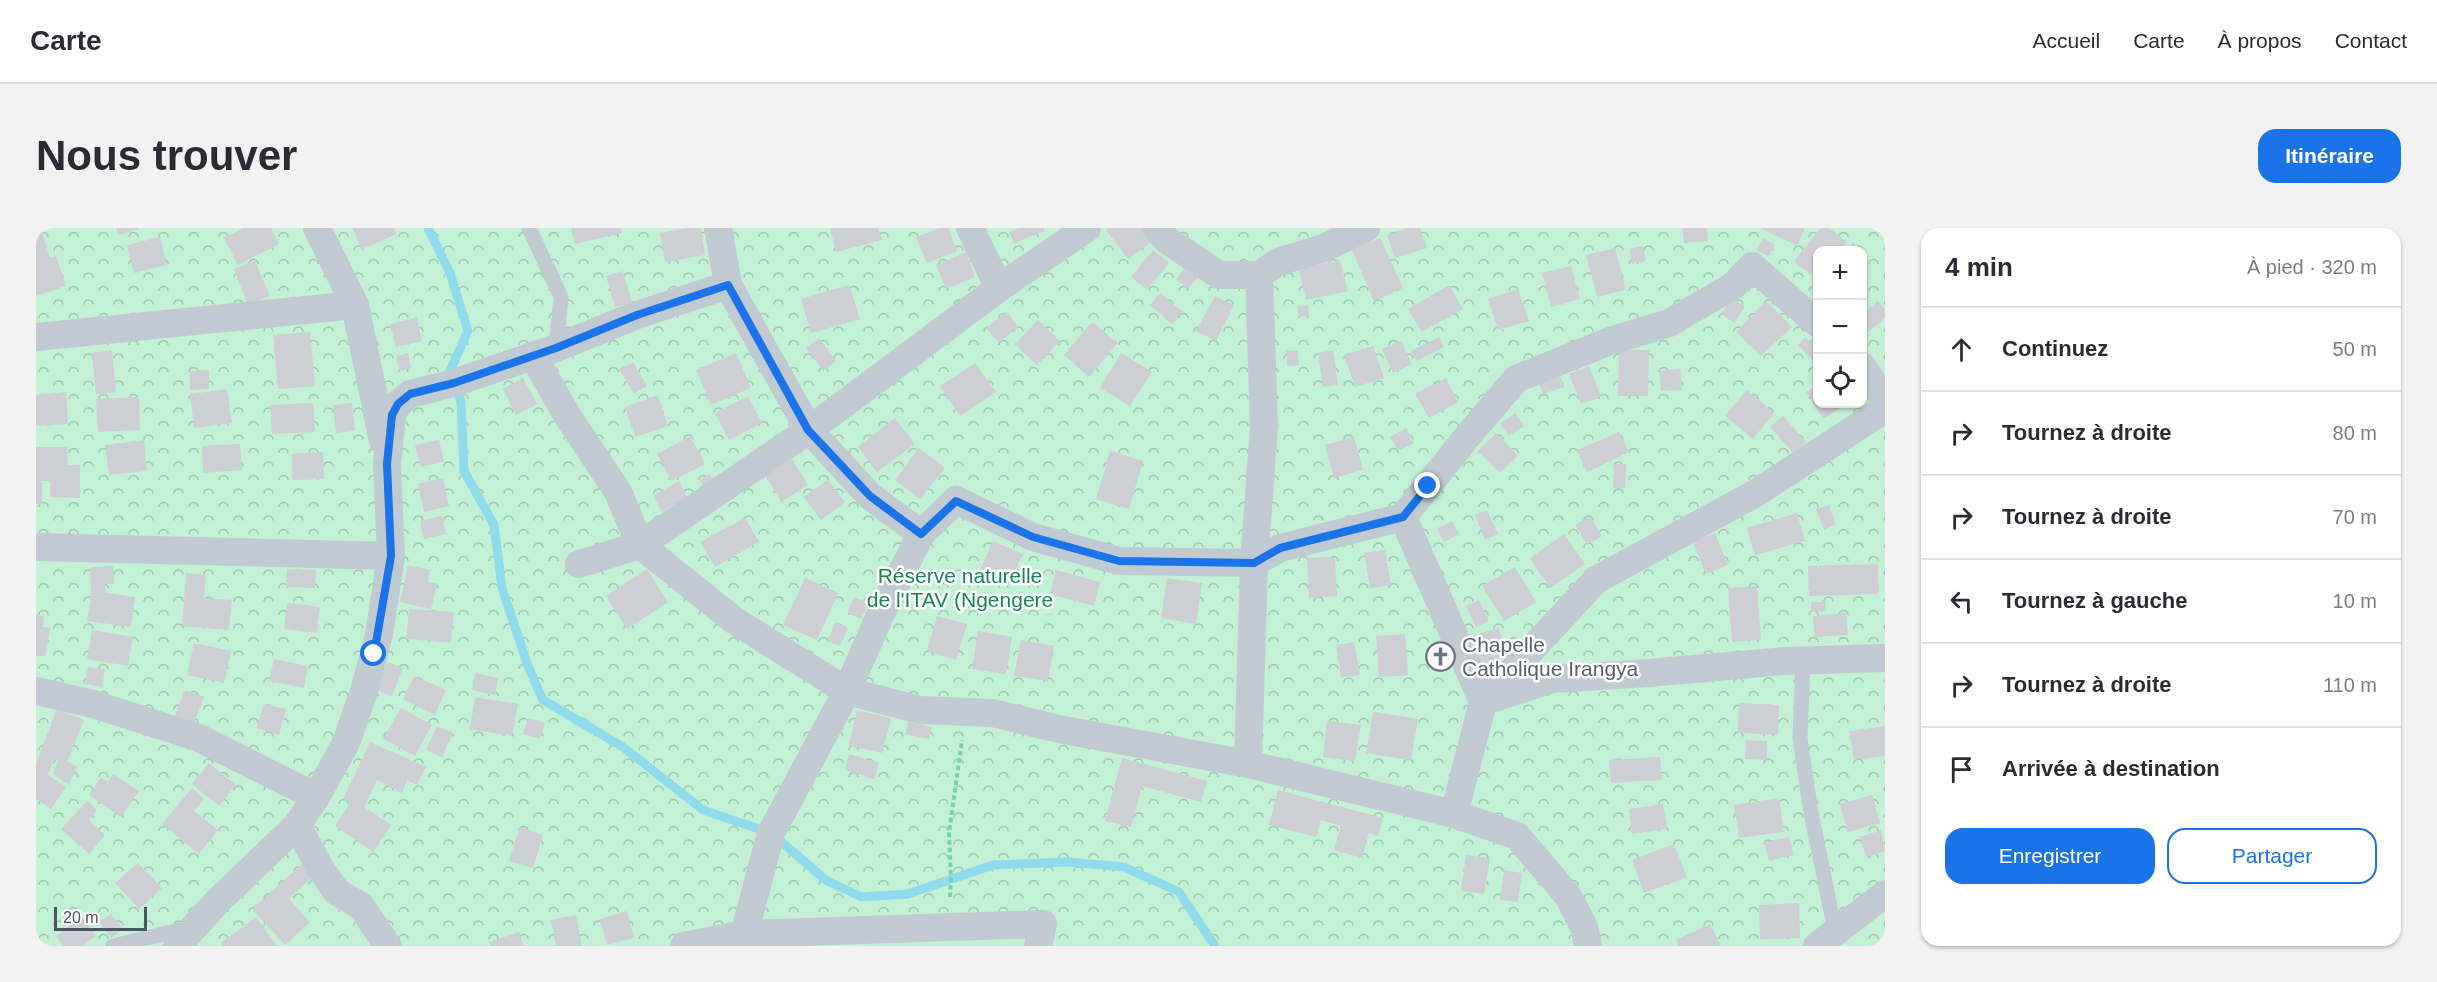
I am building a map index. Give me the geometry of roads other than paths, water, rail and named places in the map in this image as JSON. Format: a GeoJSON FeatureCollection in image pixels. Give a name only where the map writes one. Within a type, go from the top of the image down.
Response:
{"type":"FeatureCollection","features":[{"type":"Feature","properties":{"kind":"street"},"geometry":{"type":"LineString","coordinates":[[317,228],[355,305],[387,464]]}},
{"type":"Feature","properties":{"kind":"street"},"geometry":{"type":"LineString","coordinates":[[717,228],[728,285],[808,430],[870,496],[921,534]]}},
{"type":"Feature","properties":{"kind":"street"},"geometry":{"type":"LineString","coordinates":[[970,228],[999,288]]}},
{"type":"Feature","properties":{"kind":"street"},"geometry":{"type":"LineString","coordinates":[[579,564],[640,545],[808,430],[999,288],[1087,228]]}},
{"type":"Feature","properties":{"kind":"street"},"geometry":{"type":"LineString","coordinates":[[1156,228],[1167,240],[1219,275],[1259,275],[1278,262],[1324,248],[1366,228]]}},
{"type":"Feature","properties":{"kind":"street"},"geometry":{"type":"LineString","coordinates":[[744,940],[771,833],[847,691],[878,620],[921,534],[956,501],[1033,537],[1119,561],[1254,563],[1280,548],[1403,517],[1516,380],[1610,341],[1669,323],[1733,286],[1752,266],[1813,320]]}},
{"type":"Feature","properties":{"kind":"street"},"geometry":{"type":"LineString","coordinates":[[1248,764],[1254,563],[1263,426],[1259,275]]}},
{"type":"Feature","properties":{"kind":"street"},"geometry":{"type":"LineString","coordinates":[[186,936],[297,825],[316,797],[346,743],[364,691],[379,635],[391,556],[387,464],[392,415],[398,404],[410,394],[442,387],[544,352],[637,315],[728,285]]}},
{"type":"Feature","properties":{"kind":"street"},"geometry":{"type":"LineString","coordinates":[[36,337],[355,305]]}},
{"type":"Feature","properties":{"kind":"street"},"geometry":{"type":"LineString","coordinates":[[544,352],[567,415],[618,492],[640,545],[735,621],[847,691],[920,710],[992,713],[1059,729],[1248,764],[1454,814],[1517,836],[1568,896],[1584,927],[1588,946]]}},
{"type":"Feature","properties":{"kind":"street"},"geometry":{"type":"LineString","coordinates":[[1867,372],[1885,400]]}},
{"type":"Feature","properties":{"kind":"street"},"geometry":{"type":"LineString","coordinates":[[1454,814],[1483,702],[1596,580],[1756,493],[1885,410]]}},
{"type":"Feature","properties":{"kind":"street"},"geometry":{"type":"LineString","coordinates":[[1403,517],[1483,702]]}},
{"type":"Feature","properties":{"kind":"street"},"geometry":{"type":"LineString","coordinates":[[36,547],[391,556]]}},
{"type":"Feature","properties":{"kind":"street"},"geometry":{"type":"LineString","coordinates":[[1483,702],[1552,679],[1648,674],[1803,661],[1885,658]]}},
{"type":"Feature","properties":{"kind":"street"},"geometry":{"type":"LineString","coordinates":[[36,691],[93,704],[199,738],[316,797]]}},
{"type":"Feature","properties":{"kind":"street"},"geometry":{"type":"LineString","coordinates":[[297,825],[337,892],[361,906],[388,946]]}},
{"type":"Feature","properties":{"kind":"street"},"geometry":{"type":"LineString","coordinates":[[1826,939],[1885,894]]}},
{"type":"Feature","properties":{"kind":"street"},"geometry":{"type":"LineString","coordinates":[[684,946],[947,927],[1042,924],[1038,946]]}},
{"type":"Feature","properties":{"kind":"lane"},"geometry":{"type":"LineString","coordinates":[[529,228],[561,297],[544,352]]}},
{"type":"Feature","properties":{"kind":"lane"},"geometry":{"type":"LineString","coordinates":[[1803,661],[1800,738],[1826,939]]}},
{"type":"Feature","properties":{"kind":"lane"},"geometry":{"type":"LineString","coordinates":[[112,946],[186,936]]}},
{"type":"Feature","properties":{"kind":"waterway"},"geometry":{"type":"LineString","coordinates":[[428,228],[450,273],[468,331],[450,371],[461,401],[464,471],[494,525],[502,588],[528,666],[543,700],[623,747],[703,810],[771,833],[827,881],[862,897],[908,894],[993,865],[1068,862],[1124,867],[1179,892],[1215,946]]}},
{"type":"Feature","properties":{"kind":"place","name":"Chapelle Catholique Irangya"},"geometry":{"type":"Point","coordinates":[1441,656]}},
{"type":"Feature","properties":{"kind":"park label","name":"Réserve naturelle de l'ITAV (Ngengere"},"geometry":{"type":"Point","coordinates":[960,587]}}]}
